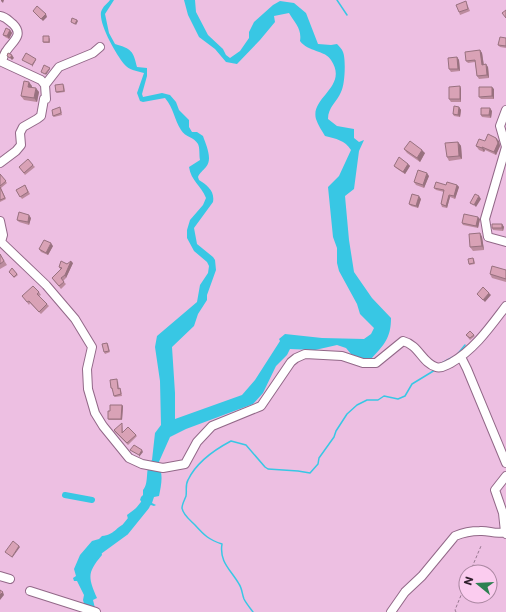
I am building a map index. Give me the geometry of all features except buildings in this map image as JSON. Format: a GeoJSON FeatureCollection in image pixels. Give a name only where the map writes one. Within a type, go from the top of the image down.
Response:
{"type":"FeatureCollection","features":[{"type":"Feature","properties":{"kind":"street"},"geometry":{"type":"LineString","coordinates":[[0,16],[6,18],[17,29],[18,33],[14,42],[6,50],[2,62],[41,80],[45,85],[46,100],[44,99],[41,116],[37,120],[23,127],[20,133],[20,145],[16,151],[0,163]]}},
{"type":"Feature","properties":{"kind":"street"},"geometry":{"type":"LineString","coordinates":[[45,85],[59,68],[94,53],[100,47]]}},
{"type":"Feature","properties":{"kind":"street"},"geometry":{"type":"LineString","coordinates":[[506,110],[500,126],[506,147],[485,219],[488,237],[506,242]]}},
{"type":"Feature","properties":{"kind":"street"},"geometry":{"type":"LineString","coordinates":[[0,221],[3,235],[1,242],[46,285],[76,319],[92,347],[87,369],[88,389],[95,413],[102,426],[129,458],[142,464],[163,468],[185,464],[197,442],[212,426],[261,406],[291,362],[296,358],[305,354],[342,356],[362,363],[376,362],[403,341],[411,343],[426,360],[437,368],[443,367],[461,357],[480,340],[506,306]]}},
{"type":"Feature","properties":{"kind":"street"},"geometry":{"type":"LineString","coordinates":[[461,357],[506,463]]}},
{"type":"Feature","properties":{"kind":"street"},"geometry":{"type":"LineString","coordinates":[[391,612],[405,592],[422,576],[455,536],[481,530],[505,533],[504,513],[495,490],[506,476]]}},
{"type":"Feature","properties":{"kind":"street"},"geometry":{"type":"LineString","coordinates":[[0,576],[10,580]]}},
{"type":"Feature","properties":{"kind":"street"},"geometry":{"type":"LineString","coordinates":[[30,591],[96,612]]}},
{"type":"Feature","properties":{"kind":"path"},"geometry":{"type":"LineString","coordinates":[[473,564],[481,546]]}},
{"type":"Feature","properties":{"kind":"path"},"geometry":{"type":"LineString","coordinates":[[456,612],[455,610],[458,603]]}},
{"type":"Feature","properties":{"kind":"water"},"geometry":{"type":"Polygon","coordinates":[[[110,0],[114,0],[105,14],[109,33],[115,44],[125,47],[131,51],[137,67],[147,68],[147,76],[142,94],[143,97],[162,93],[170,95],[176,102],[179,110],[189,120],[189,127],[192,132],[197,132],[203,136],[209,156],[208,164],[198,177],[199,180],[212,192],[213,202],[194,228],[197,244],[213,257],[215,260],[216,270],[207,295],[207,300],[198,314],[194,326],[172,347],[175,419],[242,395],[255,380],[280,341],[279,339],[285,334],[322,338],[364,339],[371,334],[374,328],[360,314],[357,304],[339,271],[337,263],[337,248],[333,237],[328,187],[339,176],[351,150],[343,142],[325,136],[316,119],[318,104],[333,85],[335,78],[335,69],[331,60],[325,54],[303,45],[300,41],[300,33],[296,23],[289,13],[274,16],[275,22],[237,64],[226,62],[215,49],[199,37],[188,15],[184,0],[195,0],[196,12],[208,35],[230,58],[240,51],[249,38],[249,32],[254,22],[273,5],[280,1],[294,3],[306,13],[318,44],[337,44],[342,50],[345,60],[345,72],[342,89],[329,111],[328,119],[337,126],[354,129],[354,138],[359,142],[364,140],[359,151],[354,189],[345,196],[349,240],[354,272],[372,298],[391,318],[391,325],[386,341],[371,359],[360,359],[351,354],[346,348],[337,345],[315,350],[290,349],[287,355],[276,366],[263,393],[253,404],[186,429],[170,437],[158,464],[162,480],[159,496],[154,497],[152,503],[156,505],[151,505],[139,512],[140,515],[138,517],[131,520],[132,528],[123,532],[124,535],[116,536],[114,539],[116,541],[111,542],[110,539],[100,546],[102,555],[91,571],[90,575],[97,598],[93,600],[96,612],[85,607],[83,600],[84,595],[77,581],[74,581],[73,578],[76,576],[74,569],[80,555],[92,541],[112,533],[127,523],[127,515],[143,503],[140,500],[146,483],[148,467],[152,460],[155,433],[161,425],[160,381],[155,347],[157,336],[197,302],[200,285],[208,273],[209,266],[207,262],[194,251],[187,238],[187,230],[190,220],[203,205],[206,198],[194,180],[189,167],[200,160],[199,146],[192,138],[181,130],[165,98],[143,102],[140,101],[137,93],[144,73],[130,69],[124,64],[105,32],[101,12],[110,0]]]}},
{"type":"Feature","properties":{"kind":"waterway"},"geometry":{"type":"LineString","coordinates":[[337,0],[347,15]]}},
{"type":"Feature","properties":{"kind":"waterway"},"geometry":{"type":"LineString","coordinates":[[456,356],[465,345]]}},
{"type":"Feature","properties":{"kind":"waterway"},"geometry":{"type":"LineString","coordinates":[[440,364],[453,357]]}},
{"type":"Feature","properties":{"kind":"waterway"},"geometry":{"type":"LineString","coordinates":[[253,612],[244,599],[240,586],[226,566],[222,556],[222,544],[210,539],[204,534],[183,511],[182,506],[186,496],[186,486],[191,474],[218,448],[231,441],[246,445],[268,469],[310,473],[318,464],[319,458],[334,437],[336,431],[347,414],[357,405],[367,400],[378,400],[384,396],[398,399],[405,396],[412,384],[435,370]]}},
{"type":"Feature","properties":{"kind":"waterway"},"geometry":{"type":"LineString","coordinates":[[65,495],[92,500]]}},
{"type":"Feature","properties":{"kind":"waterway"},"geometry":{"type":"LineString","coordinates":[[91,555],[124,531],[145,505],[147,500]]}}]}
